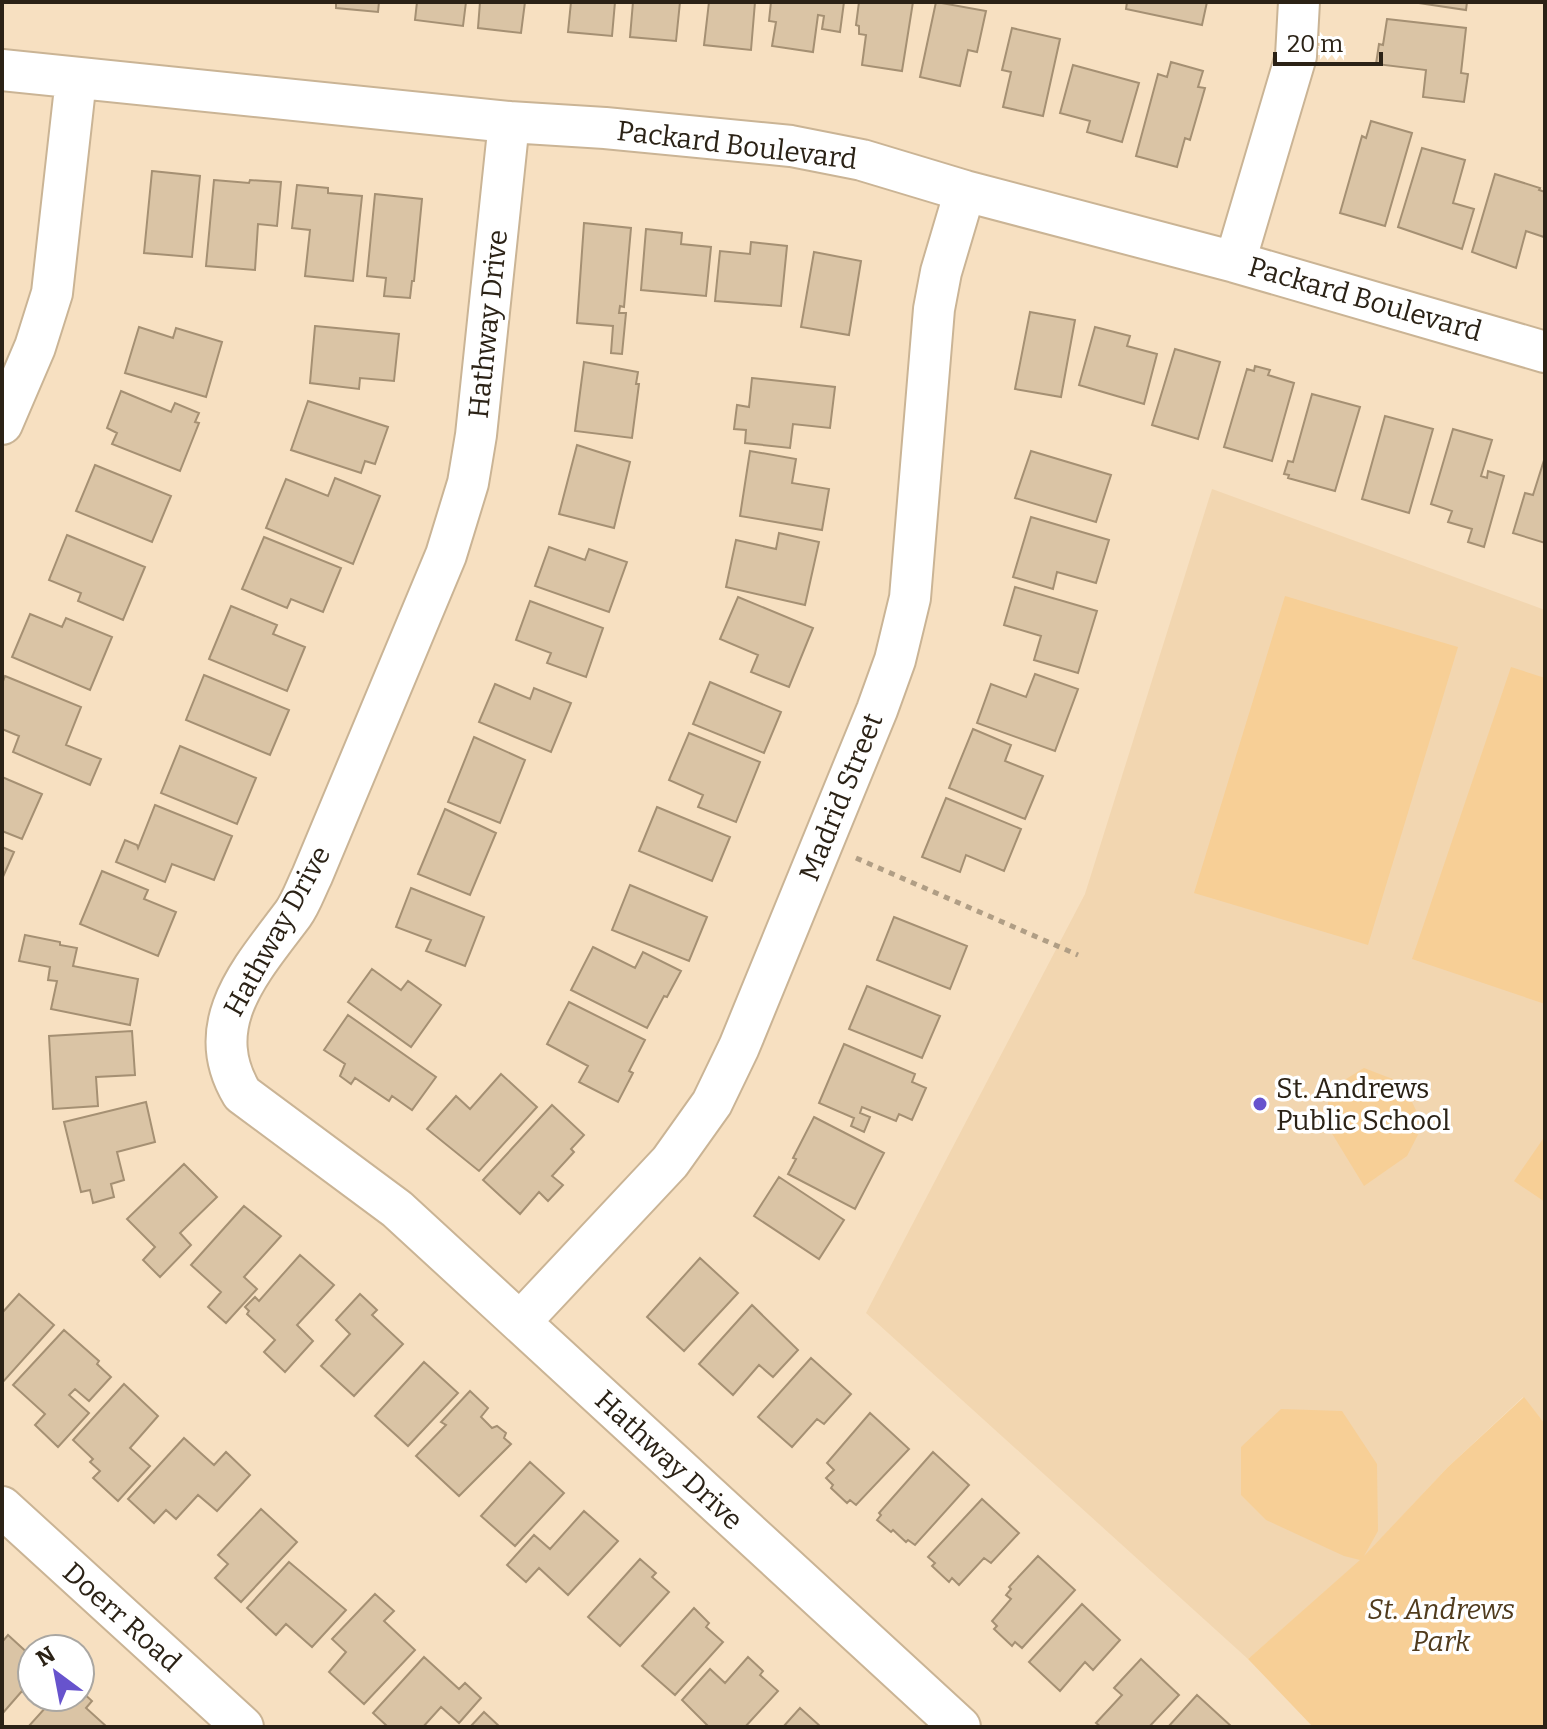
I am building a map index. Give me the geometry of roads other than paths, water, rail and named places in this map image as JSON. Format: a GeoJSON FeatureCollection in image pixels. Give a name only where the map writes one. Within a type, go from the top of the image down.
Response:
{"type":"FeatureCollection","features":[{"type":"Feature","properties":{"kind":"street"},"geometry":{"type":"LineString","coordinates":[[1235,262],[1296,56],[1299,2]]}},
{"type":"Feature","properties":{"kind":"street","name":"Packard Boulevard"},"geometry":{"type":"LineString","coordinates":[[2,70],[509,122],[791,146],[862,160],[965,191],[1235,262],[1545,352]]}},
{"type":"Feature","properties":{"kind":"street"},"geometry":{"type":"LineString","coordinates":[[2,424],[35,347],[52,293],[76,79]]}},
{"type":"Feature","properties":{"kind":"street","name":"Hathway Drive"},"geometry":{"type":"LineString","coordinates":[[509,122],[476,435],[468,483],[446,555],[312,876],[295,911],[261,953],[235,1000],[225,1026],[231,1076],[242,1094],[397,1209],[960,1727]]}},
{"type":"Feature","properties":{"kind":"street","name":"Madrid Street"},"geometry":{"type":"LineString","coordinates":[[520,1322],[670,1162],[712,1103],[739,1047],[877,710],[895,660],[910,598],[934,309],[941,272],[965,191]]}},
{"type":"Feature","properties":{"kind":"street","name":"Doerr Road"},"geometry":{"type":"LineString","coordinates":[[2,1507],[243,1727]]}},
{"type":"Feature","properties":{"kind":"place","name":"St. Andrews Public School"},"geometry":{"type":"Point","coordinates":[1260,1104]}},
{"type":"Feature","properties":{"kind":"park label","name":"St. Andrews Park"},"geometry":{"type":"Point","coordinates":[1441,1625]}}]}
